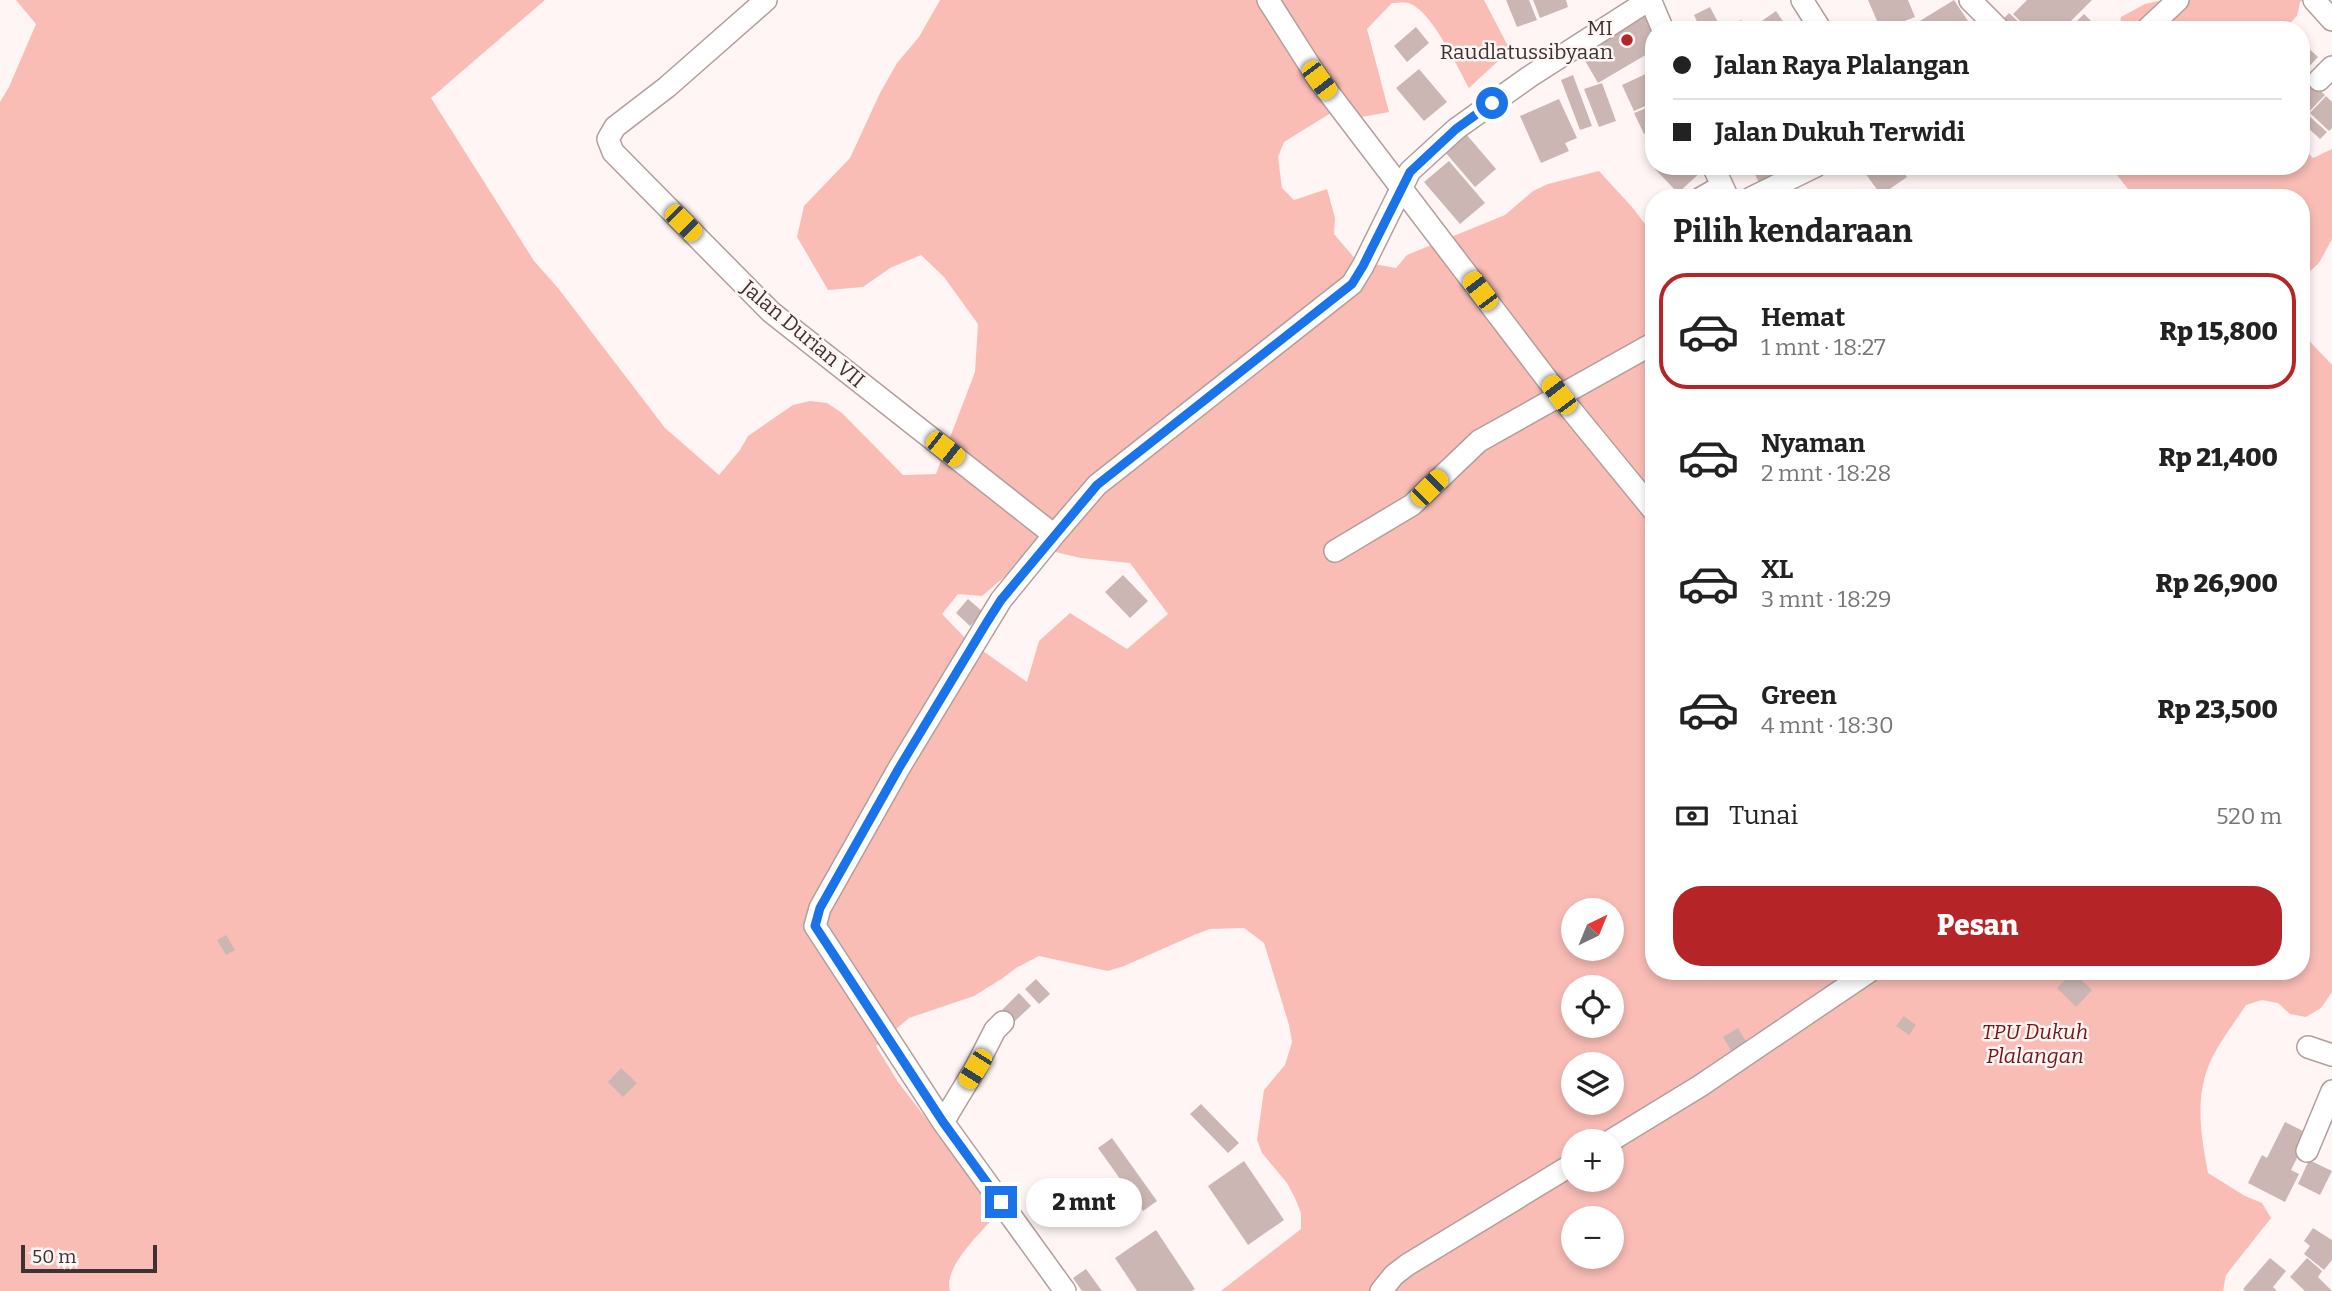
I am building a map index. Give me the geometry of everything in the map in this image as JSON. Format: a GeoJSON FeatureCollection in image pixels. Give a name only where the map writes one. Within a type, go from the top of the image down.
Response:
{"type":"FeatureCollection","features":[{"type":"Feature","properties":{"kind":"street","name":"Jalan Durian VII"},"geometry":{"type":"LineString","coordinates":[[766,0],[667,87],[615,127],[608,139],[613,152],[771,312],[1054,535]]}},
{"type":"Feature","properties":{"kind":"street"},"geometry":{"type":"LineString","coordinates":[[1268,0],[1319,80],[1559,395],[1645,500]]}},
{"type":"Feature","properties":{"kind":"street"},"geometry":{"type":"LineString","coordinates":[[1802,0],[1815,21]]}},
{"type":"Feature","properties":{"kind":"street"},"geometry":{"type":"LineString","coordinates":[[1970,0],[1988,21]]}},
{"type":"Feature","properties":{"kind":"street"},"geometry":{"type":"LineString","coordinates":[[2156,21],[2178,0]]}},
{"type":"Feature","properties":{"kind":"street"},"geometry":{"type":"LineString","coordinates":[[2314,0],[2332,20]]}},
{"type":"Feature","properties":{"kind":"street"},"geometry":{"type":"LineString","coordinates":[[1065,1291],[943,1122],[815,926],[816,918],[899,768],[1001,600],[1097,485],[1352,284],[1410,172],[1456,129],[1528,77],[1655,1],[1661,21]]}},
{"type":"Feature","properties":{"kind":"street"},"geometry":{"type":"LineString","coordinates":[[1792,189],[1807,175]]}},
{"type":"Feature","properties":{"kind":"street"},"geometry":{"type":"LineString","coordinates":[[1335,551],[1412,505],[1479,441],[1645,348]]}},
{"type":"Feature","properties":{"kind":"street"},"geometry":{"type":"LineString","coordinates":[[1624,1132],[1700,1086],[1857,980]]}},
{"type":"Feature","properties":{"kind":"street"},"geometry":{"type":"LineString","coordinates":[[943,1122],[995,1030],[1003,1022]]}},
{"type":"Feature","properties":{"kind":"street"},"geometry":{"type":"LineString","coordinates":[[2308,1047],[2332,1055]]}},
{"type":"Feature","properties":{"kind":"street"},"geometry":{"type":"LineString","coordinates":[[2307,1151],[2332,1091]]}},
{"type":"Feature","properties":{"kind":"street"},"geometry":{"type":"LineString","coordinates":[[1381,1291],[1406,1265],[1561,1171]]}},
{"type":"Feature","properties":{"kind":"green space","name":"TPU Dukuh Plalangan"},"geometry":{"type":"Polygon","coordinates":[[[16,0],[545,0],[431,98],[534,261],[558,288],[665,428],[719,475],[748,436],[793,405],[810,401],[827,403],[842,413],[903,475],[936,474],[975,372],[978,324],[944,277],[921,255],[890,268],[863,287],[828,290],[797,237],[804,206],[850,158],[897,63],[919,37],[940,0],[1484,0],[1510,50],[1469,88],[1443,40],[1426,16],[1408,3],[1392,3],[1367,29],[1389,112],[1351,119],[1334,111],[1284,142],[1278,157],[1282,188],[1294,200],[1327,189],[1335,218],[1334,234],[1357,261],[1396,268],[1407,255],[1505,215],[1533,191],[1548,184],[1599,171],[1645,224],[1645,980],[2310,980],[2310,342],[2332,365],[2332,992],[2321,1008],[2306,1017],[2290,1014],[2278,1003],[2262,1000],[2246,1005],[2211,1060],[2202,1088],[2200,1116],[2208,1173],[2245,1196],[2262,1203],[2271,1218],[2226,1275],[2223,1291],[1221,1291],[1301,1229],[1301,1213],[1287,1183],[1262,1153],[1257,1140],[1264,1090],[1285,1065],[1292,1042],[1264,943],[1244,928],[1210,929],[1108,971],[1039,956],[974,996],[909,1018],[876,1046],[898,1082],[970,1175],[993,1218],[957,1262],[949,1282],[950,1291],[0,1291],[0,102],[36,24],[16,0]],[[1038,548],[982,596],[958,594],[942,614],[966,639],[1027,682],[1039,641],[1070,613],[1127,649],[1168,614],[1130,563],[1081,558],[1038,548]]]}},
{"type":"Feature","properties":{"kind":"green space"},"geometry":{"type":"Polygon","coordinates":[[[2163,0],[2304,0],[2300,2],[2297,16],[2292,21],[2120,21],[2121,17],[2145,4],[2163,0]]]}},
{"type":"Feature","properties":{"kind":"green space"},"geometry":{"type":"Polygon","coordinates":[[[2332,149],[2332,239],[2319,263],[2310,271],[2310,189],[2128,189],[2117,175],[2310,175],[2310,155],[2313,158],[2332,149]]]}},
{"type":"Feature","properties":{"kind":"building"},"geometry":{"type":"Polygon","coordinates":[[[1506,0],[1529,0],[1537,20],[1517,27],[1506,0]]]}},
{"type":"Feature","properties":{"kind":"building"},"geometry":{"type":"Polygon","coordinates":[[[1533,0],[1566,0],[1568,7],[1540,18],[1533,0]]]}},
{"type":"Feature","properties":{"kind":"building"},"geometry":{"type":"Polygon","coordinates":[[[1868,0],[1908,0],[1915,17],[1905,21],[1877,21],[1868,0]]]}},
{"type":"Feature","properties":{"kind":"building"},"geometry":{"type":"Polygon","coordinates":[[[1954,0],[1968,21],[1920,21],[1954,0]]]}},
{"type":"Feature","properties":{"kind":"building"},"geometry":{"type":"Polygon","coordinates":[[[2027,0],[2092,0],[2071,21],[2020,21],[2013,14],[2027,0]]]}},
{"type":"Feature","properties":{"kind":"building"},"geometry":{"type":"Polygon","coordinates":[[[1710,7],[1717,21],[1697,21],[1694,15],[1710,7]]]}},
{"type":"Feature","properties":{"kind":"building","name":"MI Raudlatussibyaan"},"geometry":{"type":"Polygon","coordinates":[[[1649,11],[1652,21],[1645,21],[1645,55],[1598,83],[1580,52],[1649,11]]]}},
{"type":"Feature","properties":{"kind":"building"},"geometry":{"type":"Polygon","coordinates":[[[1776,11],[1783,21],[1762,21],[1776,11]]]}},
{"type":"Feature","properties":{"kind":"building"},"geometry":{"type":"Polygon","coordinates":[[[2009,13],[2018,21],[2001,21],[2009,13]]]}},
{"type":"Feature","properties":{"kind":"building"},"geometry":{"type":"Polygon","coordinates":[[[2084,14],[2091,21],[2077,21],[2084,14]]]}},
{"type":"Feature","properties":{"kind":"building"},"geometry":{"type":"Polygon","coordinates":[[[1416,27],[1429,43],[1407,62],[1394,46],[1416,27]]]}},
{"type":"Feature","properties":{"kind":"building"},"geometry":{"type":"Polygon","coordinates":[[[2310,50],[2318,57],[2310,65],[2310,50]]]}},
{"type":"Feature","properties":{"kind":"building"},"geometry":{"type":"Polygon","coordinates":[[[1419,69],[1447,102],[1424,121],[1396,88],[1419,69]]]}},
{"type":"Feature","properties":{"kind":"building"},"geometry":{"type":"Polygon","coordinates":[[[1645,74],[1645,106],[1634,111],[1622,85],[1645,74]]]}},
{"type":"Feature","properties":{"kind":"building"},"geometry":{"type":"Polygon","coordinates":[[[1573,75],[1592,126],[1580,130],[1561,80],[1573,75]]]}},
{"type":"Feature","properties":{"kind":"building"},"geometry":{"type":"Polygon","coordinates":[[[1602,83],[1616,121],[1599,127],[1584,89],[1602,83]]]}},
{"type":"Feature","properties":{"kind":"building"},"geometry":{"type":"Polygon","coordinates":[[[2310,83],[2325,95],[2310,111],[2310,83]]]}},
{"type":"Feature","properties":{"kind":"building"},"geometry":{"type":"Polygon","coordinates":[[[2326,96],[2332,102],[2332,128],[2329,131],[2310,113],[2326,96]]]}},
{"type":"Feature","properties":{"kind":"building"},"geometry":{"type":"Polygon","coordinates":[[[1559,99],[1577,138],[1565,143],[1569,151],[1541,163],[1520,116],[1559,99]]]}},
{"type":"Feature","properties":{"kind":"building"},"geometry":{"type":"Polygon","coordinates":[[[1645,109],[1645,134],[1644,134],[1634,113],[1645,109]]]}},
{"type":"Feature","properties":{"kind":"building"},"geometry":{"type":"Polygon","coordinates":[[[2310,117],[2327,132],[2320,139],[2310,130],[2310,117]]]}},
{"type":"Feature","properties":{"kind":"building"},"geometry":{"type":"Polygon","coordinates":[[[1466,134],[1496,169],[1475,187],[1445,152],[1466,134]]]}},
{"type":"Feature","properties":{"kind":"building"},"geometry":{"type":"Polygon","coordinates":[[[1449,161],[1485,203],[1460,224],[1424,182],[1449,161]]]}},
{"type":"Feature","properties":{"kind":"building"},"geometry":{"type":"Polygon","coordinates":[[[1661,175],[1698,175],[1682,189],[1674,189],[1661,175]]]}},
{"type":"Feature","properties":{"kind":"building"},"geometry":{"type":"Polygon","coordinates":[[[1755,175],[1792,175],[1762,189],[1755,175]]]}},
{"type":"Feature","properties":{"kind":"building"},"geometry":{"type":"Polygon","coordinates":[[[1867,175],[1907,177],[1890,189],[1877,189],[1867,175]]]}},
{"type":"Feature","properties":{"kind":"building"},"geometry":{"type":"Polygon","coordinates":[[[1123,575],[1148,601],[1130,618],[1105,592],[1123,575]]]}},
{"type":"Feature","properties":{"kind":"building"},"geometry":{"type":"Polygon","coordinates":[[[968,599],[983,612],[970,626],[956,613],[968,599]]]}},
{"type":"Feature","properties":{"kind":"building"},"geometry":{"type":"Polygon","coordinates":[[[226,935],[235,950],[226,955],[217,940],[226,935]]]}},
{"type":"Feature","properties":{"kind":"building"},"geometry":{"type":"Polygon","coordinates":[[[1036,979],[1050,994],[1039,1004],[1025,989],[1036,979]]]}},
{"type":"Feature","properties":{"kind":"building"},"geometry":{"type":"Polygon","coordinates":[[[2065,980],[2081,980],[2092,990],[2076,1007],[2057,988],[2065,980]]]}},
{"type":"Feature","properties":{"kind":"building"},"geometry":{"type":"Polygon","coordinates":[[[1019,993],[1031,1006],[1014,1022],[1002,1010],[1019,993]]]}},
{"type":"Feature","properties":{"kind":"building"},"geometry":{"type":"Polygon","coordinates":[[[1904,1016],[1916,1025],[1909,1035],[1896,1026],[1904,1016]]]}},
{"type":"Feature","properties":{"kind":"building"},"geometry":{"type":"Polygon","coordinates":[[[1738,1028],[1750,1048],[1735,1057],[1723,1037],[1738,1028]]]}},
{"type":"Feature","properties":{"kind":"building"},"geometry":{"type":"Polygon","coordinates":[[[621,1068],[637,1083],[623,1097],[608,1082],[621,1068]]]}},
{"type":"Feature","properties":{"kind":"building"},"geometry":{"type":"Polygon","coordinates":[[[1201,1104],[1239,1143],[1228,1153],[1190,1114],[1201,1104]]]}},
{"type":"Feature","properties":{"kind":"building"},"geometry":{"type":"Polygon","coordinates":[[[2285,1122],[2309,1134],[2291,1170],[2299,1174],[2285,1202],[2248,1183],[2262,1155],[2267,1158],[2285,1122]]]}},
{"type":"Feature","properties":{"kind":"building"},"geometry":{"type":"Polygon","coordinates":[[[1112,1138],[1157,1201],[1143,1211],[1098,1148],[1112,1138]]]}},
{"type":"Feature","properties":{"kind":"building"},"geometry":{"type":"Polygon","coordinates":[[[2309,1160],[2332,1171],[2320,1195],[2298,1184],[2309,1160]]]}},
{"type":"Feature","properties":{"kind":"building"},"geometry":{"type":"Polygon","coordinates":[[[1244,1161],[1284,1220],[1248,1245],[1208,1186],[1244,1161]]]}},
{"type":"Feature","properties":{"kind":"building"},"geometry":{"type":"Polygon","coordinates":[[[2313,1228],[2332,1240],[2332,1260],[2324,1270],[2304,1254],[2310,1246],[2304,1241],[2313,1228]]]}},
{"type":"Feature","properties":{"kind":"building"},"geometry":{"type":"Polygon","coordinates":[[[1156,1230],[1195,1289],[1192,1291],[1137,1291],[1115,1258],[1156,1230]]]}},
{"type":"Feature","properties":{"kind":"building"},"geometry":{"type":"Polygon","coordinates":[[[2270,1258],[2286,1271],[2273,1287],[2277,1291],[2245,1291],[2243,1289],[2270,1258]]]}},
{"type":"Feature","properties":{"kind":"building"},"geometry":{"type":"Polygon","coordinates":[[[2307,1258],[2322,1271],[2318,1277],[2332,1291],[2305,1291],[2290,1277],[2307,1258]]]}},
{"type":"Feature","properties":{"kind":"building"},"geometry":{"type":"Polygon","coordinates":[[[1086,1269],[1102,1291],[1082,1291],[1073,1278],[1086,1269]]]}},
{"type":"Feature","properties":{"kind":"place","name":"MI Raudlatussibyaan"},"geometry":{"type":"Point","coordinates":[1627,40]}},
{"type":"Feature","properties":{"kind":"route"},"geometry":{"type":"LineString","coordinates":[[1001,1202],[943,1122],[815,926],[820,908],[899,768],[987,622],[1001,600],[1054,535],[1097,485],[1352,284],[1410,172],[1456,129],[1492,103]]}}]}
